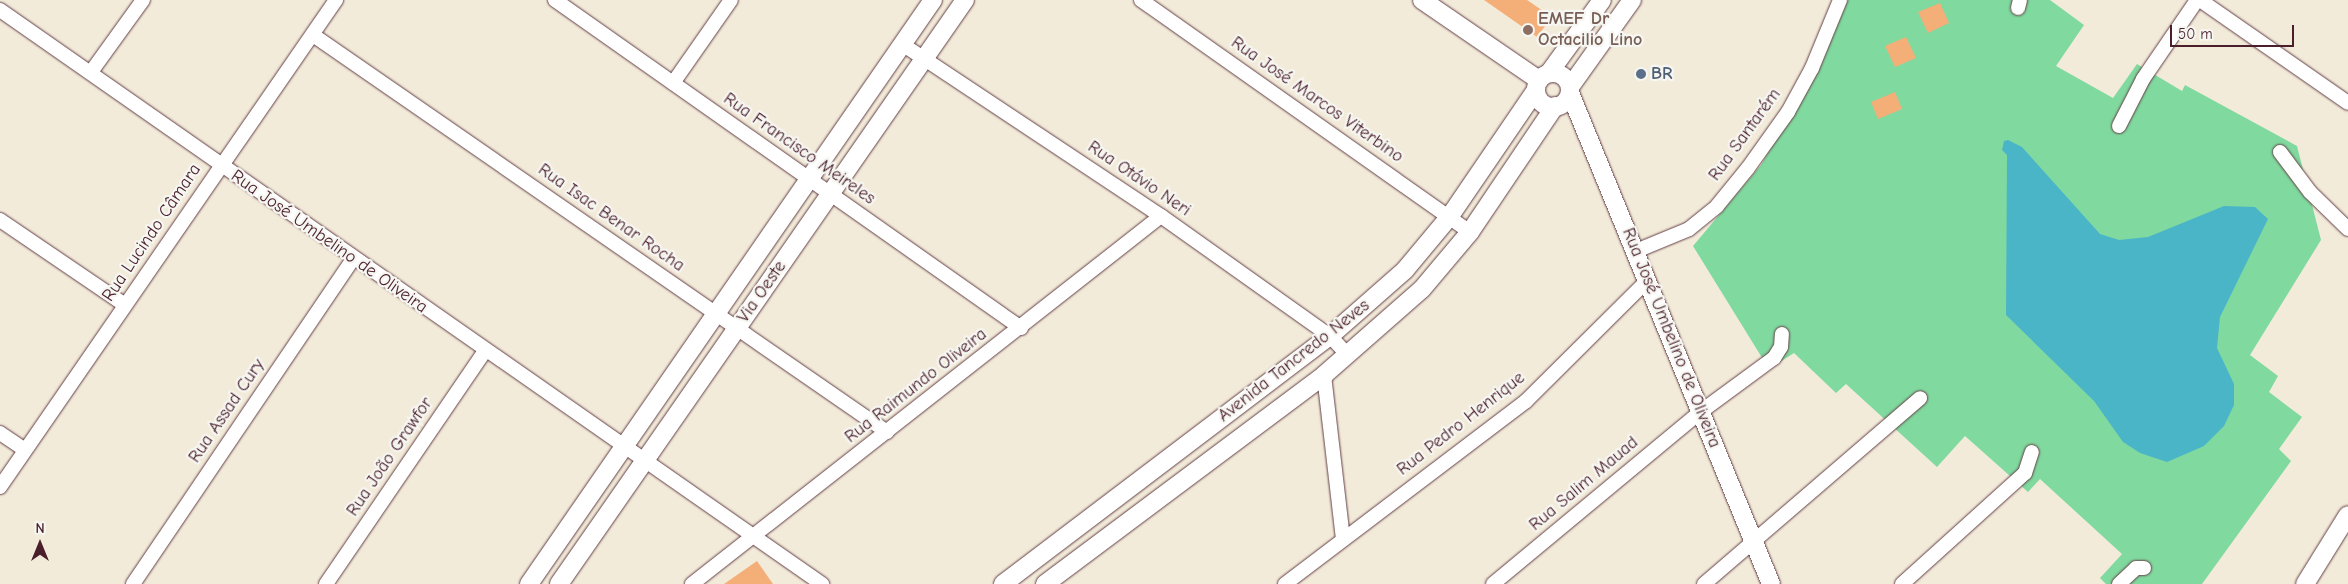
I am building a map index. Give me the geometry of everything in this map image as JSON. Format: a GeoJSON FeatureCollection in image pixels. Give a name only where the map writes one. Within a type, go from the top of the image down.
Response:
{"type":"FeatureCollection","features":[{"type":"Feature","properties":{"kind":"street"},"geometry":{"type":"LineString","coordinates":[[91,72],[143,0]]}},
{"type":"Feature","properties":{"kind":"street","name":"Rua Lucindo Câmara"},"geometry":{"type":"LineString","coordinates":[[0,487],[220,166],[313,36],[336,0]]}},
{"type":"Feature","properties":{"kind":"street","name":"Rua Francisco Meireles"},"geometry":{"type":"LineString","coordinates":[[555,0],[1021,328]]}},
{"type":"Feature","properties":{"kind":"street"},"geometry":{"type":"LineString","coordinates":[[673,83],[731,0]]}},
{"type":"Feature","properties":{"kind":"street","name":"Via Oeste"},"geometry":{"type":"LineString","coordinates":[[529,584],[715,312],[933,0]]}},
{"type":"Feature","properties":{"kind":"street","name":"Via Oeste"},"geometry":{"type":"LineString","coordinates":[[559,584],[965,0]]}},
{"type":"Feature","properties":{"kind":"street","name":"Rua José Marcos Viterbino"},"geometry":{"type":"LineString","coordinates":[[1141,0],[1450,216],[1470,232]]}},
{"type":"Feature","properties":{"kind":"street"},"geometry":{"type":"LineString","coordinates":[[1422,0],[1542,81]]}},
{"type":"Feature","properties":{"kind":"street","name":"Avenida Tancredo Neves"},"geometry":{"type":"LineString","coordinates":[[1004,584],[1330,336],[1404,270],[1450,216],[1542,81],[1602,0]]}},
{"type":"Feature","properties":{"kind":"street"},"geometry":{"type":"LineString","coordinates":[[1557,106],[1566,101],[1570,90],[1632,0]]}},
{"type":"Feature","properties":{"kind":"street","name":"Rua Santarém"},"geometry":{"type":"LineString","coordinates":[[1636,252],[1688,229],[1716,206],[1748,168],[1788,112],[1812,68],[1840,0]]}},
{"type":"Feature","properties":{"kind":"street"},"geometry":{"type":"LineString","coordinates":[[2118,126],[2143,79],[2199,0],[2348,103]]}},
{"type":"Feature","properties":{"kind":"street","name":"Rua José Umbelino de Oliveira"},"geometry":{"type":"LineString","coordinates":[[0,10],[91,72],[220,166],[822,584]]}},
{"type":"Feature","properties":{"kind":"street","name":"Rua Isac Benar Rocha"},"geometry":{"type":"LineString","coordinates":[[313,36],[887,432]]}},
{"type":"Feature","properties":{"kind":"street","name":"Rua Otávio Neri"},"geometry":{"type":"LineString","coordinates":[[902,44],[1161,216],[1330,336],[1348,356]]}},
{"type":"Feature","properties":{"kind":"street"},"geometry":{"type":"LineString","coordinates":[[1542,81],[1560,74],[1570,90]]}},
{"type":"Feature","properties":{"kind":"street"},"geometry":{"type":"LineString","coordinates":[[1542,81],[1544,104],[1557,106],[1583,125]]}},
{"type":"Feature","properties":{"kind":"street","name":"Rua José Umbelino de Oliveira"},"geometry":{"type":"LineString","coordinates":[[1570,90],[1771,584]]}},
{"type":"Feature","properties":{"kind":"street","name":"Avenida Tancredo Neves"},"geometry":{"type":"LineString","coordinates":[[1044,584],[1324,375],[1348,356],[1422,289],[1470,232],[1557,106]]}},
{"type":"Feature","properties":{"kind":"street"},"geometry":{"type":"LineString","coordinates":[[2280,152],[2310,192],[2348,229]]}},
{"type":"Feature","properties":{"kind":"street","name":"Rua Raimundo Oliveira"},"geometry":{"type":"LineString","coordinates":[[692,584],[1021,328],[1161,216]]}},
{"type":"Feature","properties":{"kind":"street"},"geometry":{"type":"LineString","coordinates":[[0,220],[125,306]]}},
{"type":"Feature","properties":{"kind":"street","name":"Rua Assad Cury"},"geometry":{"type":"LineString","coordinates":[[133,584],[353,258]]}},
{"type":"Feature","properties":{"kind":"street","name":"Rua Pedro Henrique"},"geometry":{"type":"LineString","coordinates":[[1285,584],[1343,538],[1526,401],[1648,280]]}},
{"type":"Feature","properties":{"kind":"street","name":"Rua Salim Mauad"},"geometry":{"type":"LineString","coordinates":[[1493,584],[1700,413],[1774,358],[1781,347],[1782,334]]}},
{"type":"Feature","properties":{"kind":"street","name":"Rua João Grawfor"},"geometry":{"type":"LineString","coordinates":[[326,584],[485,351]]}},
{"type":"Feature","properties":{"kind":"street"},"geometry":{"type":"LineString","coordinates":[[1324,375],[1343,538]]}},
{"type":"Feature","properties":{"kind":"street"},"geometry":{"type":"LineString","coordinates":[[1704,584],[1754,543],[1920,398]]}},
{"type":"Feature","properties":{"kind":"street"},"geometry":{"type":"LineString","coordinates":[[0,433],[25,450]]}},
{"type":"Feature","properties":{"kind":"street"},"geometry":{"type":"LineString","coordinates":[[1902,584],[2025,473],[2032,452]]}},
{"type":"Feature","properties":{"kind":"street"},"geometry":{"type":"LineString","coordinates":[[2304,584],[2348,516]]}},
{"type":"Feature","properties":{"kind":"street"},"geometry":{"type":"LineString","coordinates":[[2119,584],[2136,568],[2144,568]]}},
{"type":"Feature","properties":{"kind":"green space"},"geometry":{"type":"Polygon","coordinates":[[[1845,0],[2050,0],[2084,25],[2056,66],[2113,98],[2137,64],[2182,91],[2185,85],[2297,146],[2321,240],[2250,355],[2278,376],[2269,392],[2302,417],[2279,449],[2291,461],[2202,584],[2106,584],[2100,578],[2122,554],[2040,479],[2028,492],[1965,436],[1937,467],[1846,384],[1836,393],[1794,353],[1769,369],[1693,246],[1761,165],[1808,82],[1845,0]]]}},
{"type":"Feature","properties":{"kind":"water"},"geometry":{"type":"Polygon","coordinates":[[[2008,140],[2022,147],[2100,234],[2119,240],[2148,237],[2224,206],[2255,207],[2268,219],[2220,317],[2217,348],[2234,384],[2234,405],[2224,426],[2204,446],[2167,462],[2140,453],[2123,442],[2094,401],[2006,315],[2007,155],[2002,150],[2004,141],[2008,140]]]}},
{"type":"Feature","properties":{"kind":"building"},"geometry":{"type":"Polygon","coordinates":[[[1484,0],[1527,0],[1552,17],[1537,37],[1484,0]]]}},
{"type":"Feature","properties":{"kind":"building"},"geometry":{"type":"Polygon","coordinates":[[[1940,3],[1949,23],[1928,33],[1918,12],[1940,3]]]}},
{"type":"Feature","properties":{"kind":"building"},"geometry":{"type":"Polygon","coordinates":[[[1906,37],[1916,58],[1895,67],[1885,46],[1906,37]]]}},
{"type":"Feature","properties":{"kind":"building"},"geometry":{"type":"Polygon","coordinates":[[[1895,92],[1902,109],[1878,119],[1871,102],[1895,92]]]}},
{"type":"Feature","properties":{"kind":"building"},"geometry":{"type":"Polygon","coordinates":[[[757,561],[773,584],[724,584],[757,561]]]}},
{"type":"Feature","properties":{"kind":"place","name":"EMEF Dr Octacilio Lino"},"geometry":{"type":"Point","coordinates":[1528,30]}},
{"type":"Feature","properties":{"kind":"place","name":"BR"},"geometry":{"type":"Point","coordinates":[1641,74]}}]}
